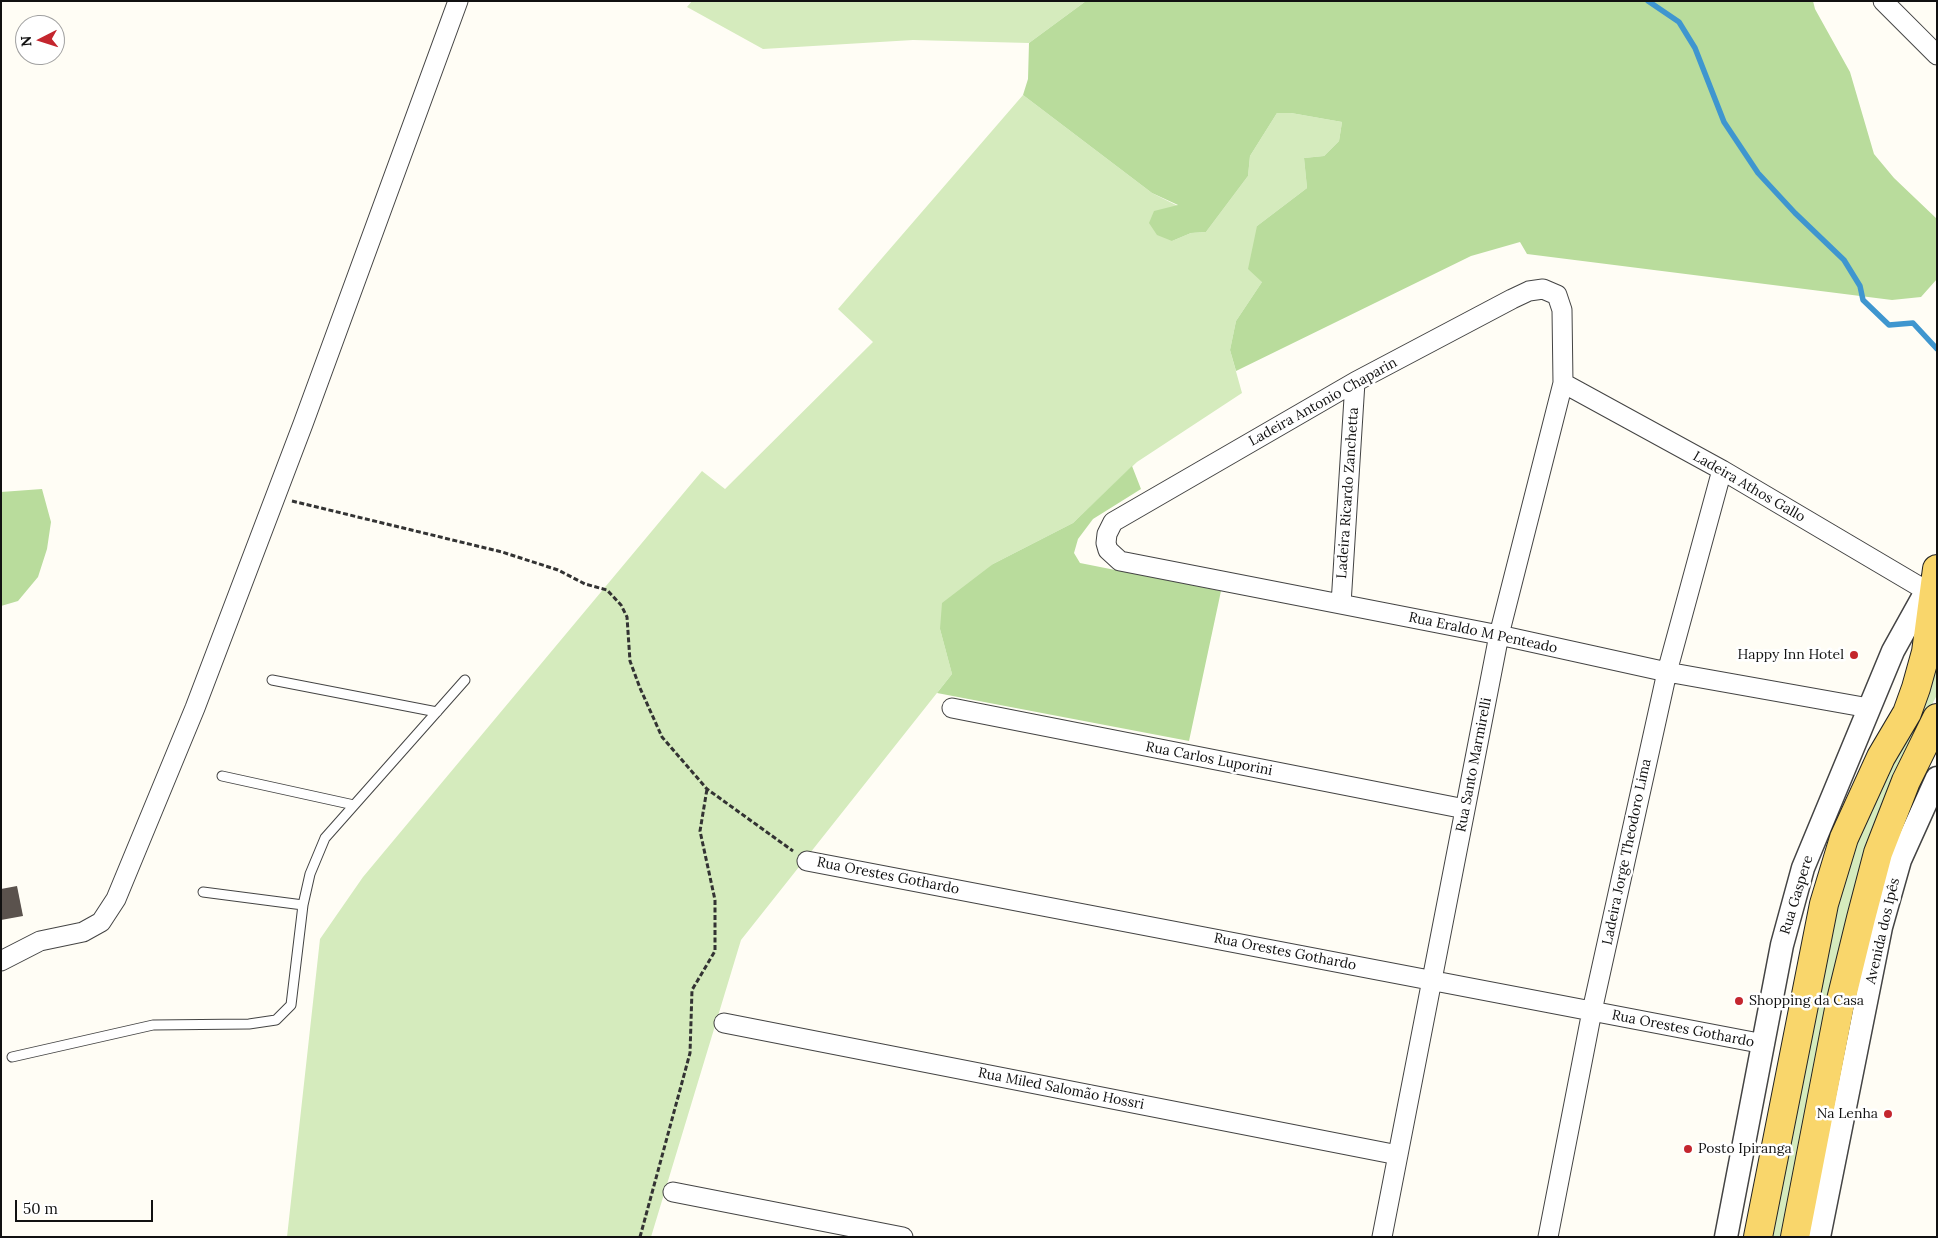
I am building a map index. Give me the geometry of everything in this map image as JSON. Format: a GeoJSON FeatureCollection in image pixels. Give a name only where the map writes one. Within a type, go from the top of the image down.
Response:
{"type":"FeatureCollection","features":[{"type":"Feature","properties":{"kind":"main road"},"geometry":{"type":"LineString","coordinates":[[1758,1237],[1824,904],[1844,838],[1881,757],[1907,713],[1913,696],[1926,652],[1933,583]]}},
{"type":"Feature","properties":{"kind":"main road"},"geometry":{"type":"LineString","coordinates":[[1795,1237],[1840,1004],[1878,853],[1906,781],[1937,718]]}},
{"type":"Feature","properties":{"kind":"street"},"geometry":{"type":"LineString","coordinates":[[1,961],[40,941],[83,932],[102,922],[116,899],[194,708],[458,1]]}},
{"type":"Feature","properties":{"kind":"street"},"geometry":{"type":"LineString","coordinates":[[1883,1],[1937,55]]}},
{"type":"Feature","properties":{"kind":"street","name":"Ladeira Antonio Chaparin"},"geometry":{"type":"LineString","coordinates":[[1106,542],[1106,534],[1113,522],[1355,382],[1529,290],[1543,289],[1557,295]]}},
{"type":"Feature","properties":{"kind":"street","name":"Rua Santo Marmirelli"},"geometry":{"type":"LineString","coordinates":[[1382,1237],[1499,635],[1563,383],[1562,310],[1557,295]]}},
{"type":"Feature","properties":{"kind":"street","name":"Ladeira Ricardo Zanchetta"},"geometry":{"type":"LineString","coordinates":[[1341,604],[1355,382]]}},
{"type":"Feature","properties":{"kind":"street","name":"Ladeira Athos Gallo"},"geometry":{"type":"LineString","coordinates":[[1563,383],[1933,583]]}},
{"type":"Feature","properties":{"kind":"street","name":"Ladeira Jorge Theodoro Lima"},"geometry":{"type":"LineString","coordinates":[[1548,1237],[1592,1011],[1667,672],[1722,470]]}},
{"type":"Feature","properties":{"kind":"street","name":"Rua Eraldo M Penteado"},"geometry":{"type":"LineString","coordinates":[[1106,542],[1108,550],[1120,561],[1499,635],[1667,672],[1869,708]]}},
{"type":"Feature","properties":{"kind":"street","name":"Rua Gaspere"},"geometry":{"type":"LineString","coordinates":[[1726,1237],[1782,946],[1803,868],[1893,651],[1933,583]]}},
{"type":"Feature","properties":{"kind":"street","name":"Rua Carlos Luporini"},"geometry":{"type":"LineString","coordinates":[[952,708],[1465,810]]}},
{"type":"Feature","properties":{"kind":"street","name":"Avenida dos Ipês"},"geometry":{"type":"LineString","coordinates":[[1819,1237],[1881,927],[1900,860],[1937,778]]}},
{"type":"Feature","properties":{"kind":"street","name":"Rua Orestes Gothardo"},"geometry":{"type":"LineString","coordinates":[[807,861],[1764,1044]]}},
{"type":"Feature","properties":{"kind":"street","name":"Rua Miled Salomão Hossri"},"geometry":{"type":"LineString","coordinates":[[724,1023],[1398,1155]]}},
{"type":"Feature","properties":{"kind":"street"},"geometry":{"type":"LineString","coordinates":[[673,1192],[903,1237]]}},
{"type":"Feature","properties":{"kind":"lane"},"geometry":{"type":"LineString","coordinates":[[272,680],[437,712]]}},
{"type":"Feature","properties":{"kind":"lane"},"geometry":{"type":"LineString","coordinates":[[12,1057],[153,1025],[249,1024],[276,1020],[291,1005],[303,906],[310,874],[325,838],[464,680]]}},
{"type":"Feature","properties":{"kind":"lane"},"geometry":{"type":"LineString","coordinates":[[222,776],[354,805]]}},
{"type":"Feature","properties":{"kind":"lane"},"geometry":{"type":"LineString","coordinates":[[203,892],[303,906]]}},
{"type":"Feature","properties":{"kind":"path"},"geometry":{"type":"LineString","coordinates":[[274,497],[502,552],[558,570],[585,584],[607,590],[621,605],[628,617],[630,661],[662,737],[707,789],[807,861]]}},
{"type":"Feature","properties":{"kind":"path"},"geometry":{"type":"LineString","coordinates":[[640,1237],[690,1053],[692,990],[715,951],[715,900],[700,831],[707,789]]}},
{"type":"Feature","properties":{"kind":"green space"},"geometry":{"type":"Polygon","coordinates":[[[692,1],[1086,1],[1029,43],[913,40],[763,49],[687,7],[692,1]]]}},
{"type":"Feature","properties":{"kind":"green space"},"geometry":{"type":"Polygon","coordinates":[[[1086,1],[1813,1],[1815,9],[1850,72],[1874,154],[1894,178],[1937,219],[1937,279],[1921,297],[1892,300],[1527,254],[1520,242],[1471,256],[1236,371],[1230,350],[1236,321],[1262,282],[1248,269],[1257,226],[1307,188],[1304,158],[1324,156],[1339,141],[1342,122],[1291,113],[1277,113],[1250,156],[1248,176],[1206,232],[1191,233],[1172,241],[1157,235],[1149,223],[1154,211],[1178,205],[1152,193],[1023,95],[1028,79],[1029,43],[1086,1]]]}},
{"type":"Feature","properties":{"kind":"green space"},"geometry":{"type":"Polygon","coordinates":[[[1023,95],[1152,193],[1178,206],[1172,241],[1191,233],[1206,232],[1248,176],[1250,156],[1277,113],[1291,113],[1342,122],[1339,141],[1324,156],[1304,158],[1307,188],[1257,226],[1262,282],[1236,321],[1230,350],[1242,393],[1137,462],[1073,523],[993,564],[940,629],[952,674],[741,940],[651,1237],[287,1237],[320,939],[363,877],[702,471],[725,489],[873,342],[838,309],[1023,95]]]}},
{"type":"Feature","properties":{"kind":"green space"},"geometry":{"type":"Polygon","coordinates":[[[1132,466],[1141,489],[1093,519],[1078,539],[1074,553],[1080,563],[1221,591],[1189,741],[937,693],[952,674],[940,629],[942,603],[993,564],[1073,523],[1132,466]]]}},
{"type":"Feature","properties":{"kind":"green space"},"geometry":{"type":"Polygon","coordinates":[[[42,489],[51,522],[47,549],[38,577],[18,601],[1,606],[1,492],[42,489]]]}},
{"type":"Feature","properties":{"kind":"green space"},"geometry":{"type":"Polygon","coordinates":[[[1937,647],[1937,695],[1899,768],[1785,1237],[1770,1237],[1828,936],[1852,850],[1937,647]]]}},
{"type":"Feature","properties":{"kind":"building"},"geometry":{"type":"Polygon","coordinates":[[[17,886],[23,916],[1,920],[1,889],[17,886]]]}},
{"type":"Feature","properties":{"kind":"waterway"},"geometry":{"type":"LineString","coordinates":[[1648,1],[1679,22],[1695,48],[1724,122],[1758,173],[1795,213],[1844,260],[1860,286],[1863,300],[1889,325],[1913,323],[1937,349]]}},
{"type":"Feature","properties":{"kind":"place","name":"Happy Inn Hotel"},"geometry":{"type":"Point","coordinates":[1854,655]}},
{"type":"Feature","properties":{"kind":"place","name":"Shopping da Casa"},"geometry":{"type":"Point","coordinates":[1739,1001]}},
{"type":"Feature","properties":{"kind":"place","name":"Na Lenha"},"geometry":{"type":"Point","coordinates":[1888,1114]}},
{"type":"Feature","properties":{"kind":"place","name":"Posto Ipiranga"},"geometry":{"type":"Point","coordinates":[1688,1149]}}]}
